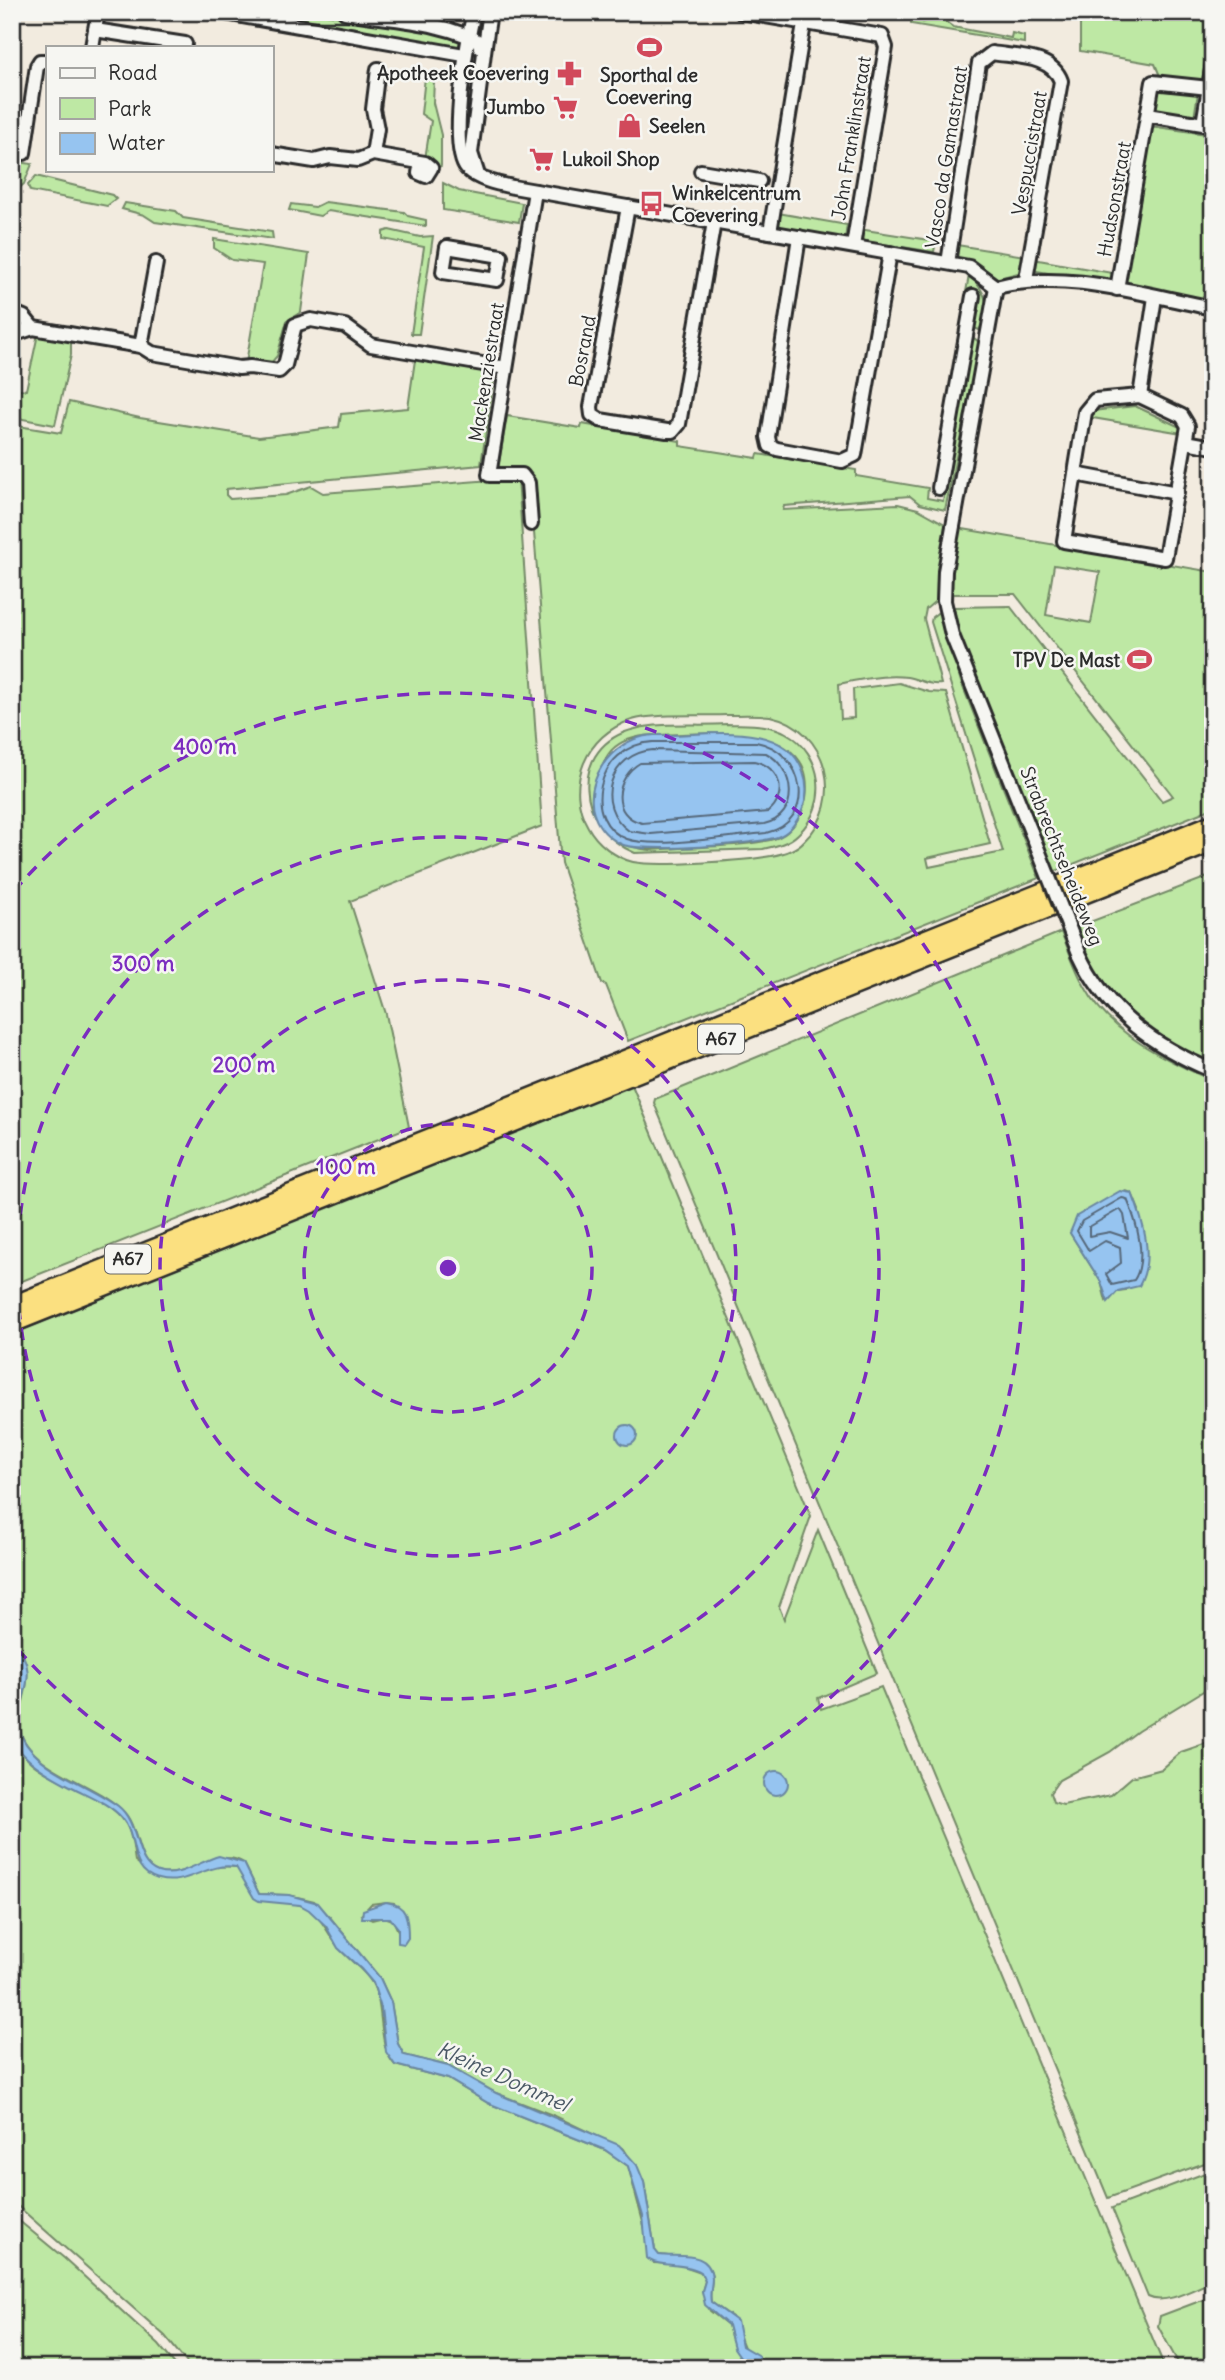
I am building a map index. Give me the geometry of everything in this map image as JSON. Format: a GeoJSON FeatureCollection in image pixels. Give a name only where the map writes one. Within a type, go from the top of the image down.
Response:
{"type":"FeatureCollection","features":[{"type":"Feature","properties":{"kind":"highway","name":"A67"},"geometry":{"type":"LineString","coordinates":[[12,1306],[1213,824]]}},
{"type":"Feature","properties":{"kind":"highway","name":"A67"},"geometry":{"type":"LineString","coordinates":[[12,1323],[1213,842]]}},
{"type":"Feature","properties":{"kind":"street"},"geometry":{"type":"LineString","coordinates":[[92,46],[98,12]]}},
{"type":"Feature","properties":{"kind":"street"},"geometry":{"type":"LineString","coordinates":[[219,12],[464,55],[485,45]]}},
{"type":"Feature","properties":{"kind":"street"},"geometry":{"type":"LineString","coordinates":[[345,12],[468,35],[485,45]]}},
{"type":"Feature","properties":{"kind":"street"},"geometry":{"type":"LineString","coordinates":[[474,12],[464,55],[459,134],[463,163],[469,171],[492,182],[535,191],[969,267],[996,287]]}},
{"type":"Feature","properties":{"kind":"street"},"geometry":{"type":"LineString","coordinates":[[478,175],[471,153],[490,12]]}},
{"type":"Feature","properties":{"kind":"street"},"geometry":{"type":"LineString","coordinates":[[741,12],[806,18],[770,232]]}},
{"type":"Feature","properties":{"kind":"street","name":"John Franklinstraat"},"geometry":{"type":"LineString","coordinates":[[806,18],[882,36],[886,47],[853,246]]}},
{"type":"Feature","properties":{"kind":"street"},"geometry":{"type":"LineString","coordinates":[[95,30],[186,44]]}},
{"type":"Feature","properties":{"kind":"street","name":"Vasco da Gamastraat"},"geometry":{"type":"LineString","coordinates":[[948,263],[979,63],[992,53],[1024,58]]}},
{"type":"Feature","properties":{"kind":"street","name":"Vespuccistraat"},"geometry":{"type":"LineString","coordinates":[[1024,58],[1045,62],[1058,70],[1061,81],[1026,279]]}},
{"type":"Feature","properties":{"kind":"street"},"geometry":{"type":"LineString","coordinates":[[24,153],[37,66],[40,61],[46,61]]}},
{"type":"Feature","properties":{"kind":"street"},"geometry":{"type":"LineString","coordinates":[[1148,115],[1203,124],[1213,63]]}},
{"type":"Feature","properties":{"kind":"street"},"geometry":{"type":"LineString","coordinates":[[373,154],[377,129],[373,109],[378,69]]}},
{"type":"Feature","properties":{"kind":"street","name":"Hudsonstraat"},"geometry":{"type":"LineString","coordinates":[[1117,289],[1153,82],[1209,88]]}},
{"type":"Feature","properties":{"kind":"street"},"geometry":{"type":"LineString","coordinates":[[12,136],[26,139]]}},
{"type":"Feature","properties":{"kind":"street"},"geometry":{"type":"LineString","coordinates":[[273,154],[314,161],[330,157],[358,160],[373,154],[421,163]]}},
{"type":"Feature","properties":{"kind":"street"},"geometry":{"type":"LineString","coordinates":[[701,171],[760,181]]}},
{"type":"Feature","properties":{"kind":"street","name":"Mackenziestraat"},"geometry":{"type":"LineString","coordinates":[[531,524],[528,483],[522,475],[489,475],[535,191]]}},
{"type":"Feature","properties":{"kind":"street","name":"Bosrand"},"geometry":{"type":"LineString","coordinates":[[628,207],[591,407],[592,415],[600,420],[667,431],[673,431],[679,424],[714,222]]}},
{"type":"Feature","properties":{"kind":"street"},"geometry":{"type":"LineString","coordinates":[[799,237],[768,438],[770,446],[777,449],[842,461],[850,460],[855,455],[890,253]]}},
{"type":"Feature","properties":{"kind":"street"},"geometry":{"type":"LineString","coordinates":[[447,247],[501,256],[499,266],[497,280],[443,272],[447,247]]}},
{"type":"Feature","properties":{"kind":"street"},"geometry":{"type":"LineString","coordinates":[[141,346],[156,263]]}},
{"type":"Feature","properties":{"kind":"street"},"geometry":{"type":"LineString","coordinates":[[499,266],[522,270]]}},
{"type":"Feature","properties":{"kind":"street"},"geometry":{"type":"LineString","coordinates":[[996,287],[1026,279],[1117,289],[1213,308]]}},
{"type":"Feature","properties":{"kind":"street"},"geometry":{"type":"LineString","coordinates":[[966,334],[986,337],[996,287]]}},
{"type":"Feature","properties":{"kind":"street"},"geometry":{"type":"LineString","coordinates":[[939,488],[973,296]]}},
{"type":"Feature","properties":{"kind":"street"},"geometry":{"type":"LineString","coordinates":[[1140,396],[1155,297]]}},
{"type":"Feature","properties":{"kind":"street"},"geometry":{"type":"LineString","coordinates":[[12,312],[24,317],[33,328]]}},
{"type":"Feature","properties":{"kind":"street"},"geometry":{"type":"LineString","coordinates":[[12,335],[33,328],[141,346],[152,353],[239,368],[279,371],[285,365],[295,325],[310,320],[351,328],[371,345],[506,369]]}},
{"type":"Feature","properties":{"kind":"street","name":"Strabrechtseheideweg"},"geometry":{"type":"LineString","coordinates":[[986,337],[945,571],[944,601],[962,664],[1094,984],[1124,1019],[1152,1041],[1213,1071]]}},
{"type":"Feature","properties":{"kind":"street"},"geometry":{"type":"LineString","coordinates":[[1140,396],[1182,416],[1188,426],[1186,442],[1165,558],[1064,541],[1074,474],[1089,405],[1095,400],[1140,396]]}},
{"type":"Feature","properties":{"kind":"street"},"geometry":{"type":"LineString","coordinates":[[1186,442],[1213,447]]}},
{"type":"Feature","properties":{"kind":"street"},"geometry":{"type":"LineString","coordinates":[[1074,474],[1177,493]]}},
{"type":"Feature","properties":{"kind":"green space"},"geometry":{"type":"Polygon","coordinates":[[[240,12],[314,12],[457,37],[462,43],[457,48],[240,12]]]}},
{"type":"Feature","properties":{"kind":"green space"},"geometry":{"type":"Polygon","coordinates":[[[912,12],[923,22],[939,17],[953,27],[1011,38],[1012,33],[1024,36],[1024,43],[911,24],[912,12]]]}},
{"type":"Feature","properties":{"kind":"green space"},"geometry":{"type":"Polygon","coordinates":[[[1080,12],[1213,12],[1202,82],[1160,76],[1155,64],[1080,51],[1080,12]]]}},
{"type":"Feature","properties":{"kind":"green space"},"geometry":{"type":"Polygon","coordinates":[[[425,77],[434,80],[433,103],[441,135],[441,166],[435,169],[425,159],[431,121],[421,114],[425,77]]]}},
{"type":"Feature","properties":{"kind":"green space"},"geometry":{"type":"Polygon","coordinates":[[[1156,87],[1198,93],[1194,118],[1154,112],[1156,87]]]}},
{"type":"Feature","properties":{"kind":"green space"},"geometry":{"type":"Polygon","coordinates":[[[1150,126],[1213,135],[1213,301],[1128,286],[1122,281],[1150,126]]]}},
{"type":"Feature","properties":{"kind":"green space"},"geometry":{"type":"Polygon","coordinates":[[[12,142],[21,144],[18,162],[32,164],[24,184],[12,194],[12,142]]]}},
{"type":"Feature","properties":{"kind":"green space"},"geometry":{"type":"Polygon","coordinates":[[[36,176],[112,195],[116,199],[107,206],[30,191],[28,185],[36,176]]]}},
{"type":"Feature","properties":{"kind":"green space"},"geometry":{"type":"Polygon","coordinates":[[[443,183],[459,191],[522,203],[519,222],[443,210],[443,183]]]}},
{"type":"Feature","properties":{"kind":"green space"},"geometry":{"type":"Polygon","coordinates":[[[325,202],[404,212],[408,216],[426,220],[426,226],[328,211],[320,216],[289,210],[291,204],[315,207],[325,202]]]}},
{"type":"Feature","properties":{"kind":"green space"},"geometry":{"type":"Polygon","coordinates":[[[125,203],[176,211],[183,218],[272,232],[273,239],[155,222],[144,215],[122,209],[125,203]]]}},
{"type":"Feature","properties":{"kind":"green space"},"geometry":{"type":"Polygon","coordinates":[[[778,213],[847,225],[845,239],[775,226],[778,213]]]}},
{"type":"Feature","properties":{"kind":"green space"},"geometry":{"type":"Polygon","coordinates":[[[859,229],[936,241],[934,252],[858,240],[859,229]]]}},
{"type":"Feature","properties":{"kind":"green space"},"geometry":{"type":"Polygon","coordinates":[[[389,230],[420,237],[433,236],[419,334],[411,334],[424,247],[383,239],[383,232],[389,230]]]}},
{"type":"Feature","properties":{"kind":"green space"},"geometry":{"type":"Polygon","coordinates":[[[214,239],[309,254],[301,312],[287,321],[277,356],[271,363],[246,363],[263,264],[232,260],[214,248],[214,239]]]}},
{"type":"Feature","properties":{"kind":"green space"},"geometry":{"type":"Polygon","coordinates":[[[957,245],[1025,256],[1022,272],[995,279],[972,261],[955,258],[957,245]]]}},
{"type":"Feature","properties":{"kind":"green space"},"geometry":{"type":"Polygon","coordinates":[[[1033,259],[1112,273],[1111,284],[1031,270],[1033,259]]]}},
{"type":"Feature","properties":{"kind":"green space"},"geometry":{"type":"Polygon","coordinates":[[[969,275],[980,287],[986,301],[986,315],[979,330],[972,327],[978,295],[966,292],[969,275]]]}},
{"type":"Feature","properties":{"kind":"green space"},"geometry":{"type":"Polygon","coordinates":[[[38,334],[71,339],[71,355],[55,425],[12,417],[12,388],[26,390],[38,334]]]}},
{"type":"Feature","properties":{"kind":"green space"},"geometry":{"type":"Polygon","coordinates":[[[974,338],[980,343],[945,510],[920,504],[910,496],[784,506],[783,510],[898,504],[918,509],[945,524],[939,598],[926,609],[924,619],[941,684],[890,676],[839,684],[841,719],[854,718],[853,689],[899,683],[929,692],[946,693],[990,844],[927,858],[929,867],[1003,852],[931,622],[932,617],[940,611],[961,682],[1039,878],[628,1041],[606,985],[602,983],[561,863],[529,471],[507,473],[498,468],[507,416],[581,428],[582,424],[680,441],[680,446],[757,458],[758,454],[856,470],[856,476],[928,488],[927,498],[943,501],[970,341],[974,338]],[[754,715],[665,716],[632,720],[616,727],[602,737],[584,763],[578,795],[581,811],[588,827],[607,849],[626,860],[644,863],[701,863],[759,858],[793,849],[801,844],[817,825],[825,807],[827,787],[824,768],[806,735],[790,723],[770,716],[754,715]]]}},
{"type":"Feature","properties":{"kind":"green space"},"geometry":{"type":"Polygon","coordinates":[[[415,360],[433,360],[487,370],[494,377],[481,465],[226,489],[226,495],[230,499],[286,495],[311,486],[323,493],[518,478],[542,826],[350,901],[386,1014],[409,1127],[12,1285],[12,425],[61,433],[69,402],[140,418],[259,437],[339,427],[341,414],[408,408],[415,360]]]}},
{"type":"Feature","properties":{"kind":"green space"},"geometry":{"type":"Polygon","coordinates":[[[1135,406],[1182,428],[1182,433],[1087,417],[1093,411],[1135,406]]]}},
{"type":"Feature","properties":{"kind":"green space"},"geometry":{"type":"Polygon","coordinates":[[[957,528],[1213,572],[1213,808],[1051,873],[961,650],[954,607],[1010,606],[1162,801],[1173,796],[1015,594],[950,594],[950,568],[957,528]],[[1054,565],[1046,615],[1091,623],[1100,572],[1054,565]]]}},
{"type":"Feature","properties":{"kind":"green space"},"geometry":{"type":"Polygon","coordinates":[[[727,724],[765,726],[786,733],[808,753],[818,780],[818,795],[815,809],[798,834],[786,842],[763,849],[635,853],[615,841],[607,832],[626,844],[651,850],[736,845],[779,837],[793,826],[806,798],[805,772],[794,754],[776,742],[752,736],[700,733],[640,737],[619,744],[611,750],[599,779],[596,811],[602,828],[591,807],[587,788],[590,769],[598,752],[613,738],[645,727],[727,724]]]}},
{"type":"Feature","properties":{"kind":"green space"},"geometry":{"type":"Polygon","coordinates":[[[1210,876],[1213,883],[1213,1063],[1177,1049],[1127,1014],[1091,968],[1074,928],[1210,876]]]}},
{"type":"Feature","properties":{"kind":"green space"},"geometry":{"type":"Polygon","coordinates":[[[1061,932],[1085,987],[1109,1019],[1141,1044],[1213,1081],[1213,1685],[1138,1731],[1110,1752],[1059,1780],[1050,1793],[1053,1802],[1063,1805],[1111,1795],[1132,1777],[1162,1769],[1181,1752],[1213,1741],[1213,2160],[1108,2198],[654,1103],[655,1099],[1061,932]],[[1126,1191],[1070,1233],[1101,1282],[1106,1301],[1118,1291],[1125,1290],[1139,1210],[1132,1193],[1126,1191]]]}},
{"type":"Feature","properties":{"kind":"green space"},"geometry":{"type":"Polygon","coordinates":[[[632,1085],[811,1516],[779,1607],[784,1619],[818,1530],[877,1673],[818,1698],[821,1709],[881,1687],[1165,2368],[760,2368],[760,2359],[745,2350],[732,2317],[711,2302],[712,2278],[706,2264],[692,2258],[659,2255],[655,2250],[644,2182],[624,2149],[555,2116],[496,2093],[448,2066],[404,2055],[398,2044],[391,2002],[380,1978],[314,1901],[289,1895],[259,1894],[244,1863],[234,1859],[213,1860],[171,1873],[152,1870],[142,1855],[128,1817],[121,1809],[45,1762],[25,1742],[20,1730],[27,1669],[22,1655],[12,1641],[12,1334],[632,1085]],[[394,1903],[371,1904],[362,1914],[372,1920],[384,1917],[393,1920],[404,1944],[394,1903]]]}},
{"type":"Feature","properties":{"kind":"green space"},"geometry":{"type":"Polygon","coordinates":[[[12,1653],[17,1661],[20,1679],[12,1725],[12,1653]]]}},
{"type":"Feature","properties":{"kind":"green space"},"geometry":{"type":"Polygon","coordinates":[[[12,1728],[17,1745],[28,1760],[115,1811],[128,1828],[135,1861],[157,1878],[207,1868],[236,1867],[246,1884],[257,1895],[275,1902],[300,1905],[313,1912],[339,1948],[372,1983],[379,2004],[385,2047],[395,2065],[448,2079],[488,2103],[605,2150],[628,2166],[654,2263],[678,2264],[701,2272],[705,2281],[702,2291],[710,2311],[728,2325],[732,2340],[748,2368],[191,2368],[165,2336],[12,2201],[12,1728]]]}},
{"type":"Feature","properties":{"kind":"green space"},"geometry":{"type":"Polygon","coordinates":[[[1213,2170],[1213,2281],[1172,2298],[1148,2297],[1112,2208],[1213,2170]]]}},
{"type":"Feature","properties":{"kind":"green space"},"geometry":{"type":"Polygon","coordinates":[[[12,2215],[64,2258],[159,2345],[178,2368],[12,2368],[12,2215]]]}},
{"type":"Feature","properties":{"kind":"green space"},"geometry":{"type":"Polygon","coordinates":[[[1213,2296],[1213,2368],[1181,2368],[1158,2326],[1160,2316],[1213,2296]]]}},
{"type":"Feature","properties":{"kind":"water"},"geometry":{"type":"Polygon","coordinates":[[[739,734],[778,743],[793,755],[805,777],[806,798],[795,823],[780,836],[750,842],[674,848],[632,847],[621,844],[604,831],[595,816],[592,798],[595,780],[604,763],[617,749],[634,739],[654,735],[739,734]]]}},
{"type":"Feature","properties":{"kind":"water"},"geometry":{"type":"Polygon","coordinates":[[[1120,1191],[1132,1193],[1136,1204],[1146,1239],[1146,1263],[1139,1286],[1118,1291],[1108,1302],[1101,1282],[1070,1233],[1077,1216],[1120,1191]]]}},
{"type":"Feature","properties":{"kind":"water"},"geometry":{"type":"Polygon","coordinates":[[[627,1425],[634,1428],[637,1435],[634,1442],[627,1445],[620,1442],[617,1435],[620,1428],[627,1425]]]}},
{"type":"Feature","properties":{"kind":"water"},"geometry":{"type":"Polygon","coordinates":[[[12,1641],[22,1654],[27,1667],[19,1714],[22,1737],[30,1749],[52,1768],[118,1806],[130,1823],[140,1852],[150,1867],[158,1872],[173,1873],[219,1856],[244,1863],[259,1894],[289,1895],[318,1903],[380,1978],[391,2002],[398,2044],[404,2055],[448,2066],[496,2093],[619,2145],[637,2165],[644,2182],[655,2250],[659,2255],[691,2257],[705,2263],[712,2278],[711,2302],[737,2321],[742,2346],[759,2356],[760,2368],[748,2368],[734,2348],[728,2325],[705,2305],[702,2291],[705,2281],[701,2272],[657,2263],[647,2258],[643,2216],[628,2166],[605,2150],[488,2103],[448,2079],[395,2065],[386,2052],[381,2008],[373,1983],[338,1948],[326,1926],[309,1910],[300,1905],[259,1901],[254,1898],[236,1867],[215,1868],[169,1881],[148,1875],[137,1861],[127,1826],[117,1813],[43,1770],[24,1755],[13,1735],[12,1724],[21,1677],[12,1641]]]}},
{"type":"Feature","properties":{"kind":"water"},"geometry":{"type":"Polygon","coordinates":[[[776,1771],[785,1774],[788,1783],[785,1792],[776,1795],[767,1792],[764,1783],[767,1774],[776,1771]]]}},
{"type":"Feature","properties":{"kind":"water"},"geometry":{"type":"Polygon","coordinates":[[[386,1902],[399,1906],[405,1914],[408,1938],[404,1944],[398,1943],[398,1928],[390,1918],[362,1918],[363,1910],[386,1902]]]}},
{"type":"Feature","properties":{"kind":"place","name":"Sporthal de Coevering"},"geometry":{"type":"Point","coordinates":[649,47]}},
{"type":"Feature","properties":{"kind":"place","name":"Apotheek Coevering"},"geometry":{"type":"Point","coordinates":[569,73]}},
{"type":"Feature","properties":{"kind":"place","name":"Jumbo"},"geometry":{"type":"Point","coordinates":[565,107]}},
{"type":"Feature","properties":{"kind":"place","name":"Seelen"},"geometry":{"type":"Point","coordinates":[629,126]}},
{"type":"Feature","properties":{"kind":"place","name":"Lukoil Shop"},"geometry":{"type":"Point","coordinates":[542,159]}},
{"type":"Feature","properties":{"kind":"place","name":"Winkelcentrum Coevering"},"geometry":{"type":"Point","coordinates":[652,204]}},
{"type":"Feature","properties":{"kind":"place","name":"TPV De Mast"},"geometry":{"type":"Point","coordinates":[1140,660]}},
{"type":"Feature","properties":{"kind":"water label","name":"Kleine Dommel"},"geometry":{"type":"Point","coordinates":[503,2077]}}]}
